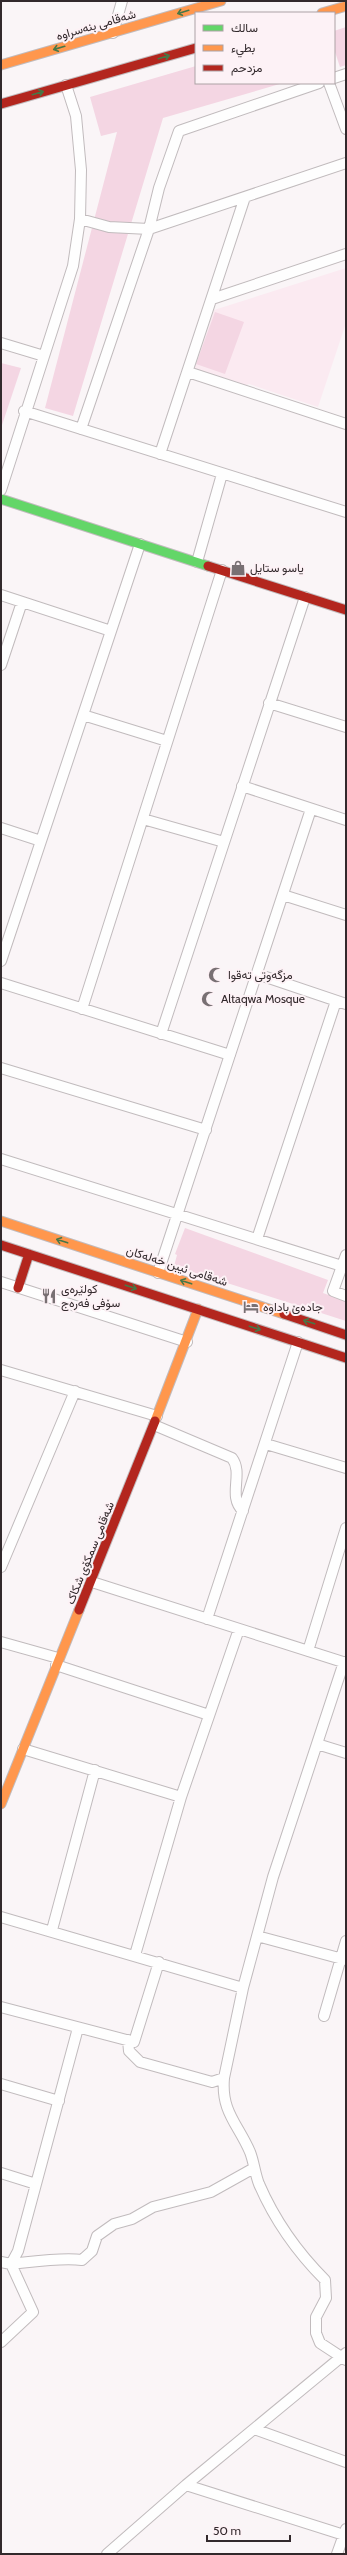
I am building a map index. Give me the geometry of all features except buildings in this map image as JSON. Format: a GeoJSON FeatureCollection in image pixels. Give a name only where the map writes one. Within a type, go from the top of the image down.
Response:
{"type":"FeatureCollection","features":[{"type":"Feature","properties":{"kind":"main road","name":"شەقامی بنەسراوە"},"geometry":{"type":"LineString","coordinates":[[1,65],[221,1]]}},
{"type":"Feature","properties":{"kind":"main road"},"geometry":{"type":"LineString","coordinates":[[325,12],[346,6]]}},
{"type":"Feature","properties":{"kind":"main road"},"geometry":{"type":"LineString","coordinates":[[1,104],[195,48]]}},
{"type":"Feature","properties":{"kind":"main road"},"geometry":{"type":"LineString","coordinates":[[1,499],[346,610]]}},
{"type":"Feature","properties":{"kind":"main road","name":"شەقامی ئیبن خەلەکان"},"geometry":{"type":"LineString","coordinates":[[1,1221],[346,1335]]}},
{"type":"Feature","properties":{"kind":"main road"},"geometry":{"type":"LineString","coordinates":[[1,1245],[346,1358]]}},
{"type":"Feature","properties":{"kind":"main road"},"geometry":{"type":"LineString","coordinates":[[18,1288],[29,1254]]}},
{"type":"Feature","properties":{"kind":"main road","name":"شەقامی سمکۆی شکاک"},"geometry":{"type":"LineString","coordinates":[[1,1804],[57,1662],[92,1582],[187,1342],[198,1309]]}},
{"type":"Feature","properties":{"kind":"street"},"geometry":{"type":"LineString","coordinates":[[113,33],[122,1]]}},
{"type":"Feature","properties":{"kind":"street"},"geometry":{"type":"LineString","coordinates":[[335,78],[346,74]]}},
{"type":"Feature","properties":{"kind":"street"},"geometry":{"type":"LineString","coordinates":[[81,429],[149,229],[159,188],[179,131],[316,84]]}},
{"type":"Feature","properties":{"kind":"street"},"geometry":{"type":"LineString","coordinates":[[329,84],[346,129]]}},
{"type":"Feature","properties":{"kind":"street"},"geometry":{"type":"LineString","coordinates":[[1,490],[24,411],[44,356],[73,266],[80,219],[81,170],[76,116],[66,85]]}},
{"type":"Feature","properties":{"kind":"street"},"geometry":{"type":"LineString","coordinates":[[80,219],[109,227],[149,229],[346,163]]}},
{"type":"Feature","properties":{"kind":"street"},"geometry":{"type":"LineString","coordinates":[[160,454],[212,299],[244,197]]}},
{"type":"Feature","properties":{"kind":"street"},"geometry":{"type":"LineString","coordinates":[[212,299],[346,254]]}},
{"type":"Feature","properties":{"kind":"street"},"geometry":{"type":"LineString","coordinates":[[1,343],[44,356]]}},
{"type":"Feature","properties":{"kind":"street"},"geometry":{"type":"LineString","coordinates":[[188,372],[346,424]]}},
{"type":"Feature","properties":{"kind":"street"},"geometry":{"type":"LineString","coordinates":[[24,411],[346,512]]}},
{"type":"Feature","properties":{"kind":"street"},"geometry":{"type":"LineString","coordinates":[[197,562],[222,474]]}},
{"type":"Feature","properties":{"kind":"street"},"geometry":{"type":"LineString","coordinates":[[1,961],[140,544]]}},
{"type":"Feature","properties":{"kind":"street"},"geometry":{"type":"LineString","coordinates":[[82,1009],[222,570]]}},
{"type":"Feature","properties":{"kind":"street"},"geometry":{"type":"LineString","coordinates":[[1,595],[111,631]]}},
{"type":"Feature","properties":{"kind":"street"},"geometry":{"type":"LineString","coordinates":[[161,1034],[304,597]]}},
{"type":"Feature","properties":{"kind":"street"},"geometry":{"type":"LineString","coordinates":[[1,666],[22,602]]}},
{"type":"Feature","properties":{"kind":"street"},"geometry":{"type":"LineString","coordinates":[[270,703],[346,727]]}},
{"type":"Feature","properties":{"kind":"street"},"geometry":{"type":"LineString","coordinates":[[83,715],[168,741]]}},
{"type":"Feature","properties":{"kind":"street"},"geometry":{"type":"LineString","coordinates":[[242,786],[346,820]]}},
{"type":"Feature","properties":{"kind":"street"},"geometry":{"type":"LineString","coordinates":[[158,1273],[311,809]]}},
{"type":"Feature","properties":{"kind":"street"},"geometry":{"type":"LineString","coordinates":[[143,819],[224,842]]}},
{"type":"Feature","properties":{"kind":"street"},"geometry":{"type":"LineString","coordinates":[[1,828],[41,841]]}},
{"type":"Feature","properties":{"kind":"street"},"geometry":{"type":"LineString","coordinates":[[283,895],[346,915]]}},
{"type":"Feature","properties":{"kind":"street"},"geometry":{"type":"LineString","coordinates":[[257,974],[341,1002],[257,1239]]}},
{"type":"Feature","properties":{"kind":"street"},"geometry":{"type":"LineString","coordinates":[[1,983],[230,1055]]}},
{"type":"Feature","properties":{"kind":"street"},"geometry":{"type":"LineString","coordinates":[[1,1068],[206,1130]]}},
{"type":"Feature","properties":{"kind":"street"},"geometry":{"type":"LineString","coordinates":[[1,1159],[342,1266]]}},
{"type":"Feature","properties":{"kind":"street"},"geometry":{"type":"LineString","coordinates":[[346,1255],[333,1292],[346,1296]]}},
{"type":"Feature","properties":{"kind":"street"},"geometry":{"type":"LineString","coordinates":[[1,1282],[187,1342]]}},
{"type":"Feature","properties":{"kind":"street"},"geometry":{"type":"LineString","coordinates":[[207,1619],[266,1444],[298,1342]]}},
{"type":"Feature","properties":{"kind":"street"},"geometry":{"type":"LineString","coordinates":[[1,1370],[75,1392],[156,1420],[232,1458],[236,1469],[235,1500],[243,1511]]}},
{"type":"Feature","properties":{"kind":"street"},"geometry":{"type":"LineString","coordinates":[[1,1567],[4,1552],[75,1392]]}},
{"type":"Feature","properties":{"kind":"street"},"geometry":{"type":"LineString","coordinates":[[266,1444],[346,1468]]}},
{"type":"Feature","properties":{"kind":"street"},"geometry":{"type":"LineString","coordinates":[[308,1651],[346,1528]]}},
{"type":"Feature","properties":{"kind":"street"},"geometry":{"type":"LineString","coordinates":[[92,1582],[345,1662],[316,1744],[273,1877],[243,1988],[224,2078],[223,2096],[250,2152],[258,2183],[278,2221],[303,2258],[325,2280],[326,2298],[316,2316],[316,2333],[320,2343],[344,2357],[186,2485],[107,2554]]}},
{"type":"Feature","properties":{"kind":"street"},"geometry":{"type":"LineString","coordinates":[[135,1955],[181,1797],[240,1629]]}},
{"type":"Feature","properties":{"kind":"street"},"geometry":{"type":"LineString","coordinates":[[1,1642],[209,1715]]}},
{"type":"Feature","properties":{"kind":"street"},"geometry":{"type":"LineString","coordinates":[[316,1744],[346,1753]]}},
{"type":"Feature","properties":{"kind":"street"},"geometry":{"type":"LineString","coordinates":[[23,1749],[181,1797]]}},
{"type":"Feature","properties":{"kind":"street"},"geometry":{"type":"LineString","coordinates":[[52,1930],[95,1770]]}},
{"type":"Feature","properties":{"kind":"street"},"geometry":{"type":"LineString","coordinates":[[1,1917],[52,1930],[243,1988]]}},
{"type":"Feature","properties":{"kind":"street"},"geometry":{"type":"LineString","coordinates":[[257,1936],[343,1960]]}},
{"type":"Feature","properties":{"kind":"street"},"geometry":{"type":"LineString","coordinates":[[324,2016],[343,1960],[346,1941]]}},
{"type":"Feature","properties":{"kind":"street"},"geometry":{"type":"LineString","coordinates":[[1,2007],[134,2042],[159,1962]]}},
{"type":"Feature","properties":{"kind":"street"},"geometry":{"type":"LineString","coordinates":[[6,2263],[18,2251],[78,2028]]}},
{"type":"Feature","properties":{"kind":"street"},"geometry":{"type":"LineString","coordinates":[[128,2040],[129,2051],[140,2062],[212,2082],[224,2078]]}},
{"type":"Feature","properties":{"kind":"street"},"geometry":{"type":"LineString","coordinates":[[1,2084],[59,2101]]}},
{"type":"Feature","properties":{"kind":"street"},"geometry":{"type":"LineString","coordinates":[[6,2263],[45,2262],[66,2258],[82,2260],[92,2252],[97,2236],[114,2224],[132,2219],[153,2207],[211,2192],[254,2168]]}},
{"type":"Feature","properties":{"kind":"street"},"geometry":{"type":"LineString","coordinates":[[1,2173],[36,2184]]}},
{"type":"Feature","properties":{"kind":"street"},"geometry":{"type":"LineString","coordinates":[[1,2342],[33,2312],[6,2263]]}},
{"type":"Feature","properties":{"kind":"street"},"geometry":{"type":"LineString","coordinates":[[254,2429],[346,2462]]}},
{"type":"Feature","properties":{"kind":"street"},"geometry":{"type":"LineString","coordinates":[[186,2485],[345,2532],[338,2554]]}},
{"type":"Feature","properties":{"kind":"shaded area"},"geometry":{"type":"Polygon","coordinates":[[[346,27],[346,65],[340,67],[335,52],[335,31],[346,27]]]}},
{"type":"Feature","properties":{"kind":"shaded area"},"geometry":{"type":"Polygon","coordinates":[[[195,66],[195,84],[280,84],[163,118],[73,416],[45,408],[117,132],[101,136],[90,97],[195,66]]]}},
{"type":"Feature","properties":{"kind":"shaded area"},"geometry":{"type":"Polygon","coordinates":[[[346,268],[346,323],[318,407],[249,384],[244,386],[194,370],[214,310],[346,268]]]}},
{"type":"Feature","properties":{"kind":"shaded area"},"geometry":{"type":"Polygon","coordinates":[[[215,312],[244,322],[225,374],[196,364],[215,312]]]}},
{"type":"Feature","properties":{"kind":"shaded area"},"geometry":{"type":"Polygon","coordinates":[[[1,363],[21,368],[1,428],[1,363]]]}},
{"type":"Feature","properties":{"kind":"shaded area"},"geometry":{"type":"Polygon","coordinates":[[[185,1228],[328,1280],[323,1293],[346,1301],[346,1321],[174,1266],[177,1255],[175,1254],[185,1228]]]}},
{"type":"Feature","properties":{"kind":"traffic: fast"},"geometry":{"type":"LineString","coordinates":[[1,499],[208,566]]}},
{"type":"Feature","properties":{"kind":"traffic: slow"},"geometry":{"type":"LineString","coordinates":[[1,65],[221,1]]}},
{"type":"Feature","properties":{"kind":"traffic: slow"},"geometry":{"type":"LineString","coordinates":[[325,12],[346,6]]}},
{"type":"Feature","properties":{"kind":"traffic: slow"},"geometry":{"type":"LineString","coordinates":[[1,1221],[284,1314]]}},
{"type":"Feature","properties":{"kind":"traffic: slow"},"geometry":{"type":"LineString","coordinates":[[155,1421],[198,1309]]}},
{"type":"Feature","properties":{"kind":"traffic: slow"},"geometry":{"type":"LineString","coordinates":[[1,1804],[79,1610]]}},
{"type":"Feature","properties":{"kind":"traffic: jam"},"geometry":{"type":"LineString","coordinates":[[1,104],[195,48]]}},
{"type":"Feature","properties":{"kind":"traffic: jam"},"geometry":{"type":"LineString","coordinates":[[208,566],[346,610]]}},
{"type":"Feature","properties":{"kind":"traffic: jam"},"geometry":{"type":"LineString","coordinates":[[1,1245],[346,1358]]}},
{"type":"Feature","properties":{"kind":"traffic: jam"},"geometry":{"type":"LineString","coordinates":[[18,1288],[29,1254]]}},
{"type":"Feature","properties":{"kind":"traffic: jam"},"geometry":{"type":"LineString","coordinates":[[284,1314],[346,1335]]}},
{"type":"Feature","properties":{"kind":"traffic: jam"},"geometry":{"type":"LineString","coordinates":[[79,1610],[155,1421]]}},
{"type":"Feature","properties":{"kind":"place","name":"ياسو ستايل"},"geometry":{"type":"Point","coordinates":[238,568]}},
{"type":"Feature","properties":{"kind":"place","name":"مزگەوتی تەقوا"},"geometry":{"type":"Point","coordinates":[216,975]}},
{"type":"Feature","properties":{"kind":"place","name":"Altaqwa Mosque"},"geometry":{"type":"Point","coordinates":[209,999]}},
{"type":"Feature","properties":{"kind":"place","name":"کولێرەی سۆفی فەرەج"},"geometry":{"type":"Point","coordinates":[49,1296]}},
{"type":"Feature","properties":{"kind":"place","name":"جادەێ باداوە"},"geometry":{"type":"Point","coordinates":[251,1307]}}]}
